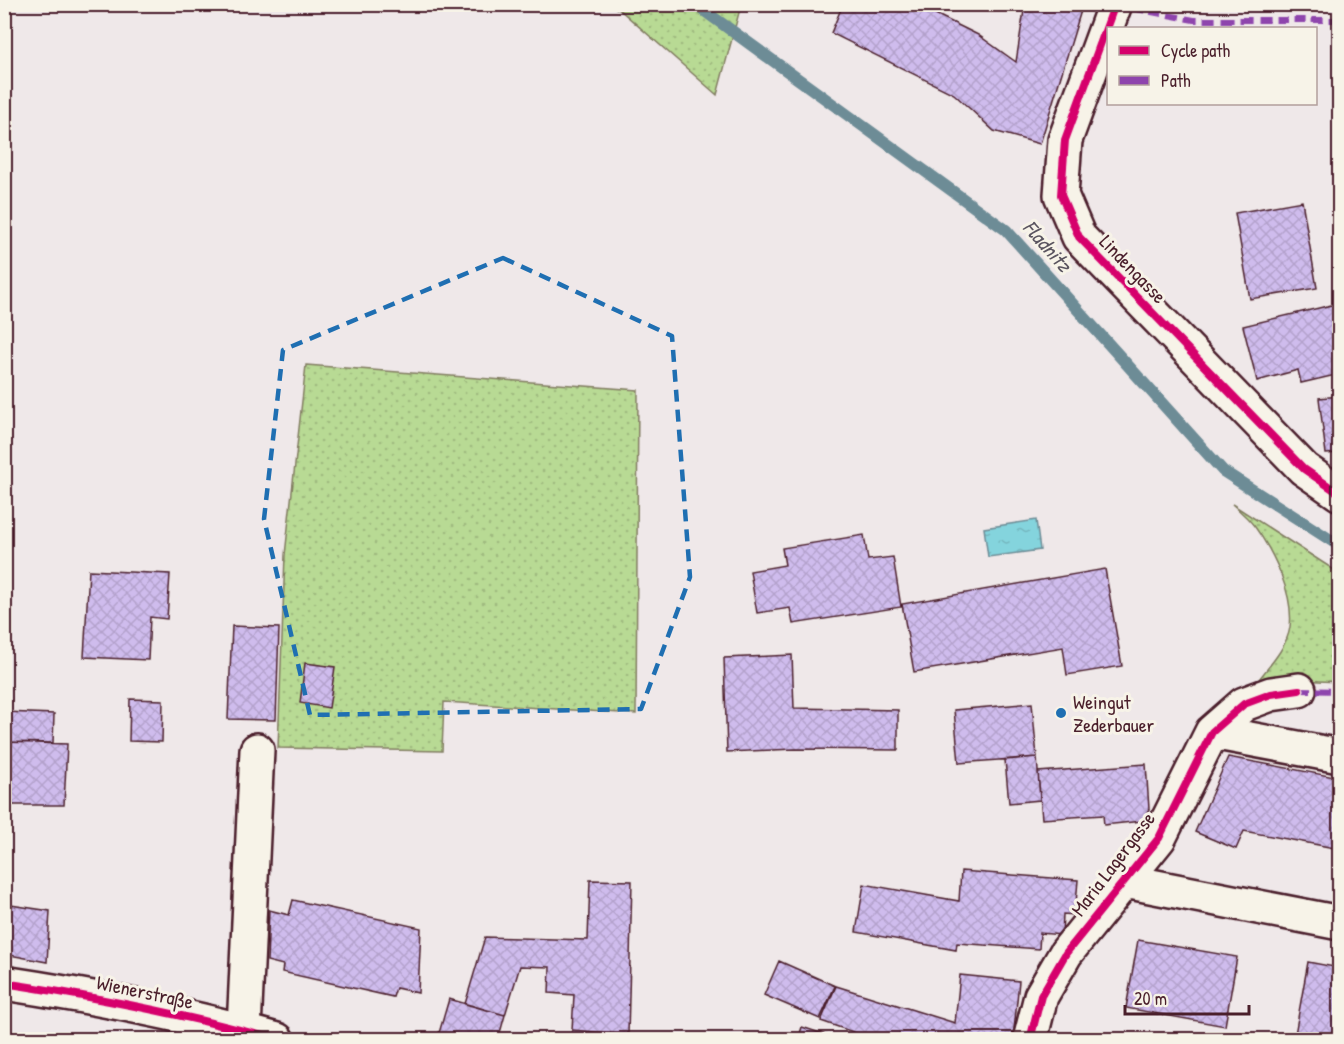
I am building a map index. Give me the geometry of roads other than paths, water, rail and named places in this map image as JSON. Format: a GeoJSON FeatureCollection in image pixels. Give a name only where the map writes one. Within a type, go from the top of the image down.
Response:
{"type":"FeatureCollection","features":[{"type":"Feature","properties":{"kind":"street","name":"Lindengasse"},"geometry":{"type":"LineString","coordinates":[[1115,4],[1065,140],[1061,195],[1079,237],[1304,469],[1340,494]]}},
{"type":"Feature","properties":{"kind":"street","name":"Maria Lagergasse"},"geometry":{"type":"LineString","coordinates":[[1030,1040],[1041,996],[1061,961],[1159,838],[1212,732],[1244,704],[1271,694],[1299,690]]}},
{"type":"Feature","properties":{"kind":"street"},"geometry":{"type":"LineString","coordinates":[[1212,732],[1340,756]]}},
{"type":"Feature","properties":{"kind":"street"},"geometry":{"type":"LineString","coordinates":[[244,1030],[257,750]]}},
{"type":"Feature","properties":{"kind":"street"},"geometry":{"type":"LineString","coordinates":[[1125,881],[1340,923]]}},
{"type":"Feature","properties":{"kind":"street","name":"Wienerstraße"},"geometry":{"type":"LineString","coordinates":[[4,982],[88,996],[244,1030],[277,1040]]}},
{"type":"Feature","properties":{"kind":"water"},"geometry":{"type":"Polygon","coordinates":[[[1036,520],[1040,550],[988,557],[984,528],[1036,520]]]}},
{"type":"Feature","properties":{"kind":"waterway","name":"Fladnitz"},"geometry":{"type":"LineString","coordinates":[[695,4],[1006,230],[1223,471],[1340,546]]}},
{"type":"Feature","properties":{"kind":"place","name":"Weingut Zederbauer"},"geometry":{"type":"Point","coordinates":[1061,713]}}]}
